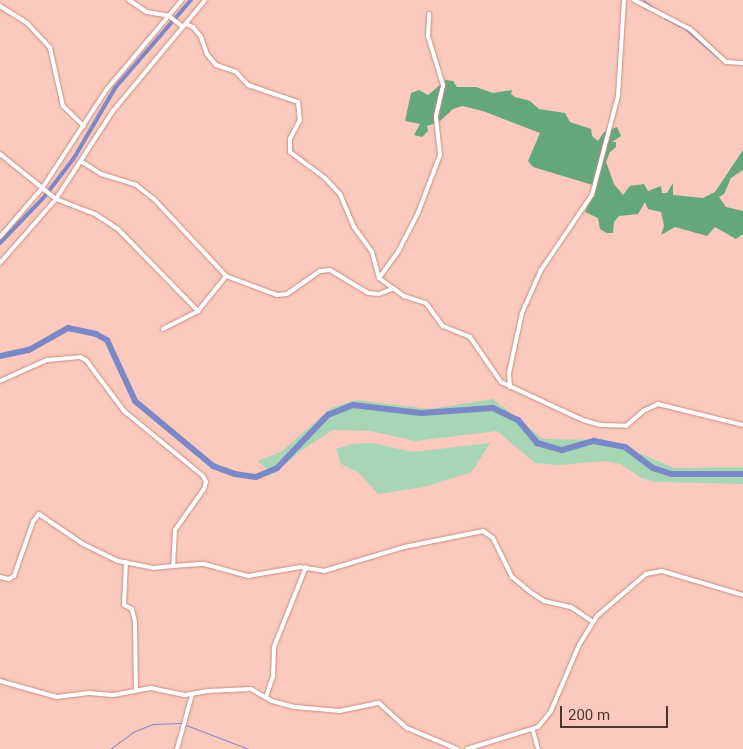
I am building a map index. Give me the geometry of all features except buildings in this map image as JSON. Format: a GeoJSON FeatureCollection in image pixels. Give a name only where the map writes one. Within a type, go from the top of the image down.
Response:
{"type":"FeatureCollection","features":[{"type":"Feature","properties":{"kind":"street"},"geometry":{"type":"LineString","coordinates":[[129,0],[147,12],[169,16],[201,37],[207,54],[216,65],[236,72],[248,85],[298,102],[300,120],[290,139],[290,152],[325,178],[340,194],[354,227],[372,252],[379,278],[392,289],[426,303],[443,326],[470,337],[494,374],[510,387],[583,420],[601,425],[626,426],[642,411],[658,404],[743,426]]}},
{"type":"Feature","properties":{"kind":"street"},"geometry":{"type":"LineString","coordinates":[[0,237],[45,189],[107,89],[182,0]]}},
{"type":"Feature","properties":{"kind":"street"},"geometry":{"type":"LineString","coordinates":[[0,263],[55,198],[82,162],[113,111],[205,0]]}},
{"type":"Feature","properties":{"kind":"street"},"geometry":{"type":"LineString","coordinates":[[510,387],[509,373],[522,313],[541,270],[592,195],[618,96],[624,0]]}},
{"type":"Feature","properties":{"kind":"street"},"geometry":{"type":"LineString","coordinates":[[634,0],[690,29],[726,62],[743,63]]}},
{"type":"Feature","properties":{"kind":"street"},"geometry":{"type":"LineString","coordinates":[[0,6],[27,23],[50,48],[63,106],[84,126]]}},
{"type":"Feature","properties":{"kind":"street"},"geometry":{"type":"LineString","coordinates":[[379,278],[399,250],[418,213],[440,155],[436,116],[443,85],[428,36],[429,14]]}},
{"type":"Feature","properties":{"kind":"street"},"geometry":{"type":"LineString","coordinates":[[0,154],[55,198],[95,214],[118,229],[198,311]]}},
{"type":"Feature","properties":{"kind":"street"},"geometry":{"type":"LineString","coordinates":[[82,162],[101,174],[117,177],[143,190],[189,234],[226,276],[277,295],[287,294],[320,271],[330,270],[368,293],[379,294],[392,289]]}},
{"type":"Feature","properties":{"kind":"street"},"geometry":{"type":"LineString","coordinates":[[163,329],[198,311],[226,276]]}},
{"type":"Feature","properties":{"kind":"street"},"geometry":{"type":"LineString","coordinates":[[0,380],[47,360],[80,357],[86,360],[124,411],[203,476],[206,482],[204,489],[175,530],[172,566]]}},
{"type":"Feature","properties":{"kind":"street"},"geometry":{"type":"LineString","coordinates":[[0,577],[9,579],[14,576],[33,522],[39,514],[99,553],[126,562],[152,568],[204,564],[248,576],[277,569],[306,567],[324,571],[404,547],[483,531],[493,538],[512,576],[533,594],[544,601],[571,607],[593,622]]}},
{"type":"Feature","properties":{"kind":"street"},"geometry":{"type":"LineString","coordinates":[[126,562],[124,605],[132,610],[135,622],[136,690]]}},
{"type":"Feature","properties":{"kind":"street"},"geometry":{"type":"LineString","coordinates":[[266,697],[273,677],[274,647],[306,567]]}},
{"type":"Feature","properties":{"kind":"street"},"geometry":{"type":"LineString","coordinates":[[467,749],[495,738],[533,731],[550,710],[593,622],[622,592],[654,571],[691,578],[743,596]]}},
{"type":"Feature","properties":{"kind":"street"},"geometry":{"type":"LineString","coordinates":[[0,681],[57,697],[89,693],[114,695],[136,690],[157,689],[192,695],[208,691],[251,689],[266,697],[295,707],[340,711],[379,704],[407,728],[457,749]]}},
{"type":"Feature","properties":{"kind":"street"},"geometry":{"type":"LineString","coordinates":[[177,749],[192,695]]}},
{"type":"Feature","properties":{"kind":"street"},"geometry":{"type":"LineString","coordinates":[[533,731],[538,749]]}},
{"type":"Feature","properties":{"kind":"green space"},"geometry":{"type":"Polygon","coordinates":[[[446,80],[453,81],[457,87],[476,87],[493,93],[512,90],[511,94],[515,97],[530,101],[539,109],[565,113],[570,122],[591,129],[592,136],[598,141],[604,132],[617,127],[621,136],[612,142],[616,142],[616,147],[610,152],[606,162],[614,184],[623,195],[630,186],[644,184],[648,191],[661,186],[662,193],[667,193],[673,183],[673,195],[703,198],[715,192],[743,150],[743,170],[731,178],[724,194],[719,197],[726,207],[743,211],[743,234],[736,239],[715,227],[707,236],[675,227],[661,235],[664,226],[661,212],[648,209],[645,202],[638,214],[619,216],[614,222],[613,233],[607,233],[600,229],[598,218],[585,212],[596,186],[533,167],[528,161],[540,133],[483,111],[462,106],[453,109],[439,122],[427,126],[428,131],[422,137],[414,135],[420,124],[405,121],[411,93],[419,90],[428,95],[446,80]]]}},
{"type":"Feature","properties":{"kind":"green space"},"geometry":{"type":"Polygon","coordinates":[[[493,399],[543,439],[606,440],[675,468],[743,467],[743,484],[656,482],[641,478],[621,464],[604,461],[559,465],[535,463],[497,431],[415,441],[371,431],[333,430],[303,449],[274,474],[257,461],[281,452],[331,408],[356,400],[430,409],[493,399]]]}},
{"type":"Feature","properties":{"kind":"green space"},"geometry":{"type":"Polygon","coordinates":[[[373,443],[412,452],[490,443],[472,472],[424,487],[378,494],[359,473],[341,464],[336,449],[351,444],[373,443]]]}},
{"type":"Feature","properties":{"kind":"waterway"},"geometry":{"type":"LineString","coordinates":[[0,243],[45,196],[74,158],[115,88],[191,0]]}},
{"type":"Feature","properties":{"kind":"waterway"},"geometry":{"type":"LineString","coordinates":[[643,0],[656,9]]}},
{"type":"Feature","properties":{"kind":"waterway"},"geometry":{"type":"LineString","coordinates":[[664,18],[685,29],[717,57]]}},
{"type":"Feature","properties":{"kind":"waterway"},"geometry":{"type":"LineString","coordinates":[[0,356],[29,350],[68,328],[96,334],[107,340],[135,401],[213,466],[235,474],[256,477],[277,468],[328,415],[353,405],[421,413],[493,408],[518,420],[537,443],[562,450],[594,441],[625,447],[653,468],[671,474],[743,474]]}},
{"type":"Feature","properties":{"kind":"waterway"},"geometry":{"type":"LineString","coordinates":[[110,749],[133,732],[153,724],[182,723]]}},
{"type":"Feature","properties":{"kind":"waterway"},"geometry":{"type":"LineString","coordinates":[[186,725],[249,749]]}}]}
